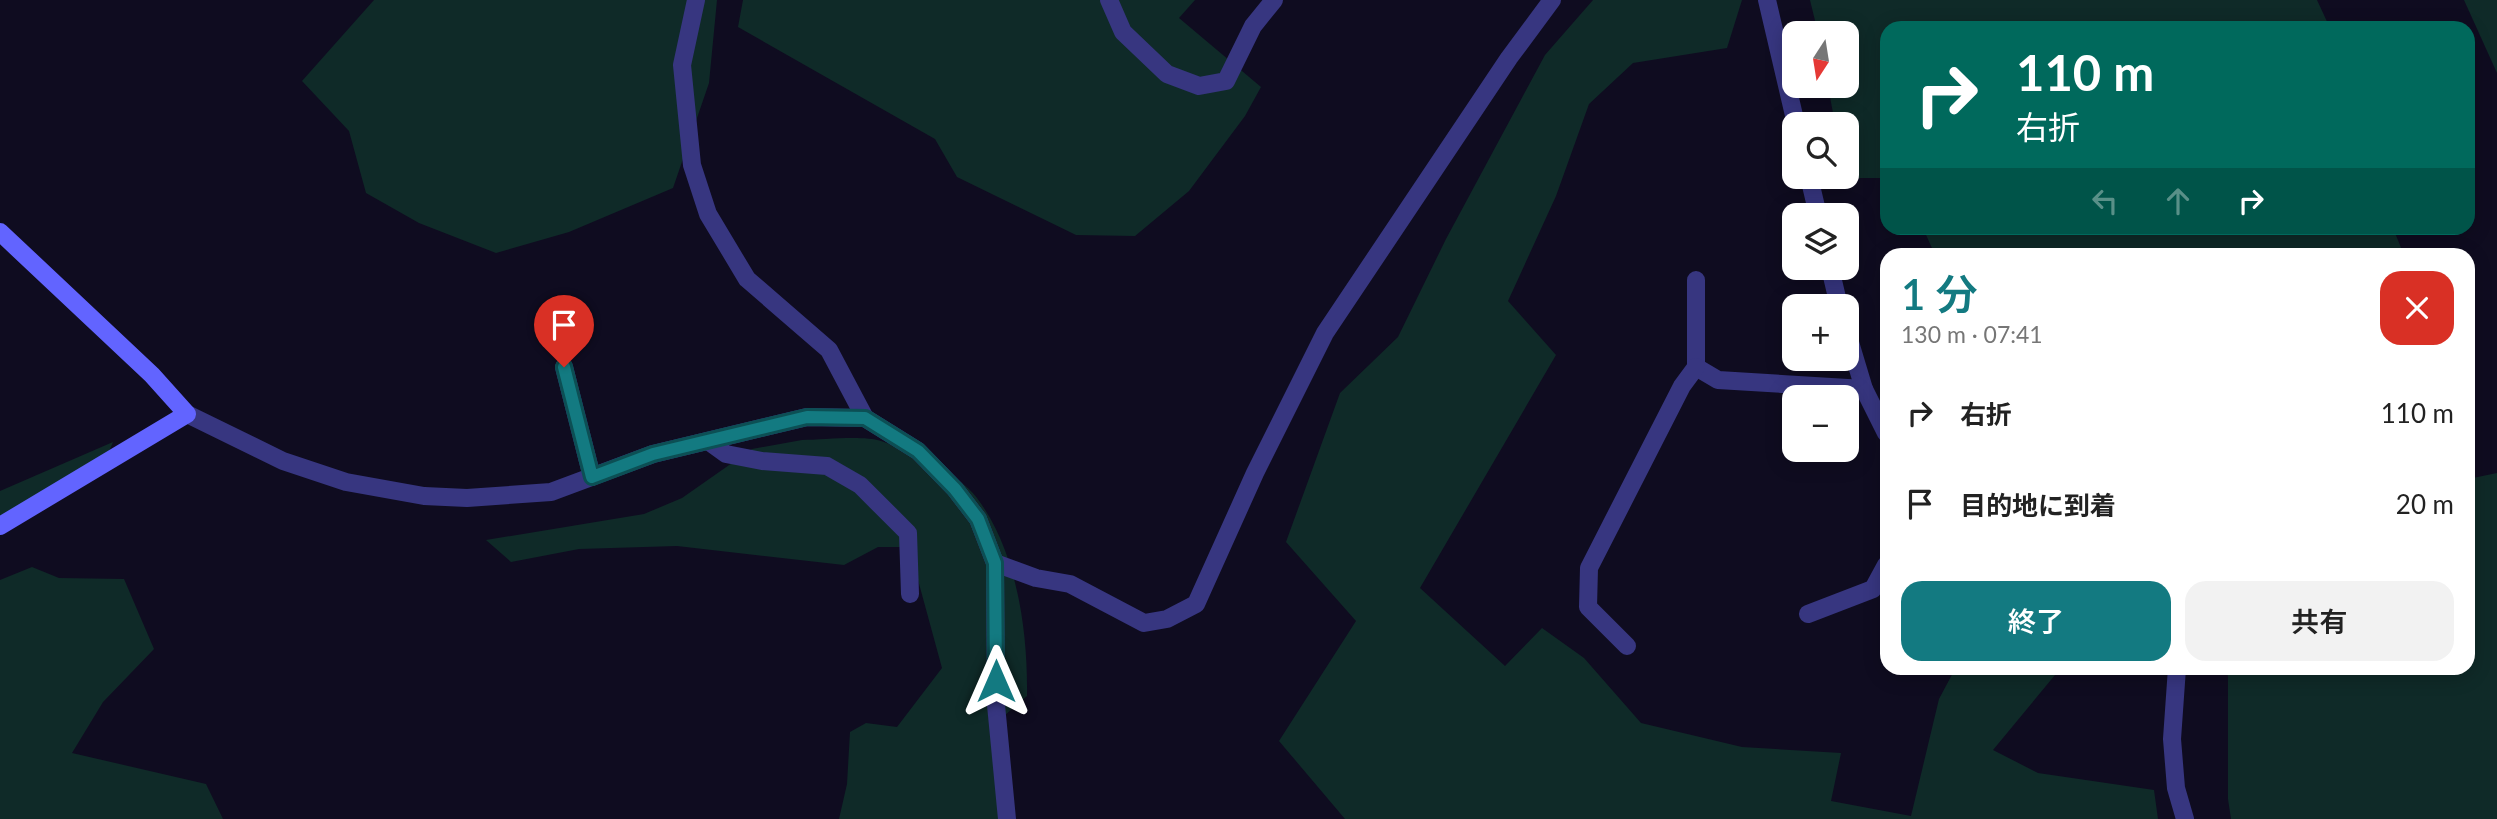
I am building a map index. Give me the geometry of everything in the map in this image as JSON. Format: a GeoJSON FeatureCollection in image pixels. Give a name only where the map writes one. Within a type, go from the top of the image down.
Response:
{"type":"FeatureCollection","features":[{"type":"Feature","properties":{"kind":"street"},"geometry":{"type":"LineString","coordinates":[[696,0],[682,65],[692,165],[708,214],[747,279],[829,349],[865,418],[918,451],[955,489],[978,519],[995,563],[996,705],[1007,819]]}},
{"type":"Feature","properties":{"kind":"street"},"geometry":{"type":"LineString","coordinates":[[1110,0],[1123,32],[1167,74],[1199,86],[1226,81],[1253,26],[1274,0]]}},
{"type":"Feature","properties":{"kind":"street"},"geometry":{"type":"LineString","coordinates":[[995,563],[1037,578],[1070,584],[1144,623],[1167,620],[1196,604],[1255,473],[1325,333],[1509,58],[1552,0]]}},
{"type":"Feature","properties":{"kind":"street"},"geometry":{"type":"LineString","coordinates":[[1767,0],[1793,112]]}},
{"type":"Feature","properties":{"kind":"street"},"geometry":{"type":"LineString","coordinates":[[0,232],[152,374],[187,414],[296,465],[346,482],[424,496],[467,498],[551,492],[653,454],[807,417],[865,418]]}},
{"type":"Feature","properties":{"kind":"street"},"geometry":{"type":"LineString","coordinates":[[1627,646],[1588,607],[1589,568],[1682,386],[1696,367],[1696,280]]}},
{"type":"Feature","properties":{"kind":"street"},"geometry":{"type":"LineString","coordinates":[[564,367],[592,477]]}},
{"type":"Feature","properties":{"kind":"street"},"geometry":{"type":"LineString","coordinates":[[1696,367],[1718,380],[1864,389]]}},
{"type":"Feature","properties":{"kind":"street"},"geometry":{"type":"LineString","coordinates":[[1859,371],[1864,389],[1880,421]]}},
{"type":"Feature","properties":{"kind":"street"},"geometry":{"type":"LineString","coordinates":[[0,526],[187,414]]}},
{"type":"Feature","properties":{"kind":"street"},"geometry":{"type":"LineString","coordinates":[[708,441],[726,454],[762,461],[827,466],[860,485],[908,533],[910,594]]}},
{"type":"Feature","properties":{"kind":"street"},"geometry":{"type":"LineString","coordinates":[[1808,614],[1873,589],[1880,576]]}},
{"type":"Feature","properties":{"kind":"street"},"geometry":{"type":"LineString","coordinates":[[2177,675],[2172,740],[2176,789],[2185,819]]}},
{"type":"Feature","properties":{"kind":"green space"},"geometry":{"type":"Polygon","coordinates":[[[374,0],[717,0],[709,83],[673,188],[569,232],[496,253],[419,223],[366,193],[349,131],[302,81],[374,0]]]}},
{"type":"Feature","properties":{"kind":"green space"},"geometry":{"type":"Polygon","coordinates":[[[743,0],[1195,0],[1179,18],[1261,87],[1245,116],[1189,191],[1135,236],[1076,235],[957,177],[935,139],[738,27],[743,0]]]}},
{"type":"Feature","properties":{"kind":"green space"},"geometry":{"type":"Polygon","coordinates":[[[1593,0],[1742,0],[1727,48],[1633,63],[1589,104],[1556,196],[1508,301],[1556,355],[1420,588],[1505,666],[1542,628],[1584,658],[1641,723],[1742,747],[1841,753],[1831,801],[1911,816],[1939,699],[1952,675],[2055,675],[1993,750],[2038,773],[2154,790],[2158,819],[1345,819],[1279,741],[1356,621],[1286,542],[1340,393],[1398,337],[1446,239],[1545,55],[1593,0]]]}},
{"type":"Feature","properties":{"kind":"green space"},"geometry":{"type":"Polygon","coordinates":[[[1810,0],[2317,0],[2327,21],[1880,21],[1880,178],[1859,178],[1859,112],[1833,112],[1830,98],[1859,98],[1859,21],[1815,21],[1810,0]]]}},
{"type":"Feature","properties":{"kind":"green space"},"geometry":{"type":"Polygon","coordinates":[[[2464,0],[2497,0],[2497,73],[2475,21],[2464,0]]]}},
{"type":"Feature","properties":{"kind":"green space"},"geometry":{"type":"Polygon","coordinates":[[[1926,235],[2396,235],[2401,248],[1932,248],[1926,235]]]}},
{"type":"Feature","properties":{"kind":"green space"},"geometry":{"type":"Polygon","coordinates":[[[873,439],[906,451],[958,480],[977,498],[991,519],[1011,567],[1017,592],[1027,671],[1027,696],[997,722],[1000,819],[839,819],[847,784],[850,732],[866,723],[897,727],[942,668],[909,547],[878,547],[844,565],[677,546],[579,549],[511,562],[486,540],[644,514],[682,498],[752,449],[802,440],[873,439]]]}},
{"type":"Feature","properties":{"kind":"green space"},"geometry":{"type":"Polygon","coordinates":[[[113,442],[103,466],[0,525],[0,491],[113,442]]]}},
{"type":"Feature","properties":{"kind":"green space"},"geometry":{"type":"Polygon","coordinates":[[[2497,473],[2497,819],[2231,819],[2228,799],[2227,675],[2475,675],[2475,478],[2497,473]]]}},
{"type":"Feature","properties":{"kind":"green space"},"geometry":{"type":"Polygon","coordinates":[[[32,567],[59,578],[124,579],[154,649],[103,702],[72,753],[206,784],[223,819],[0,819],[0,580],[32,567]]]}},
{"type":"Feature","properties":{"kind":"route"},"geometry":{"type":"LineString","coordinates":[[564,367],[592,477],[653,454],[807,417],[865,418],[918,451],[955,489],[978,519],[995,563],[996,681]]}}]}
